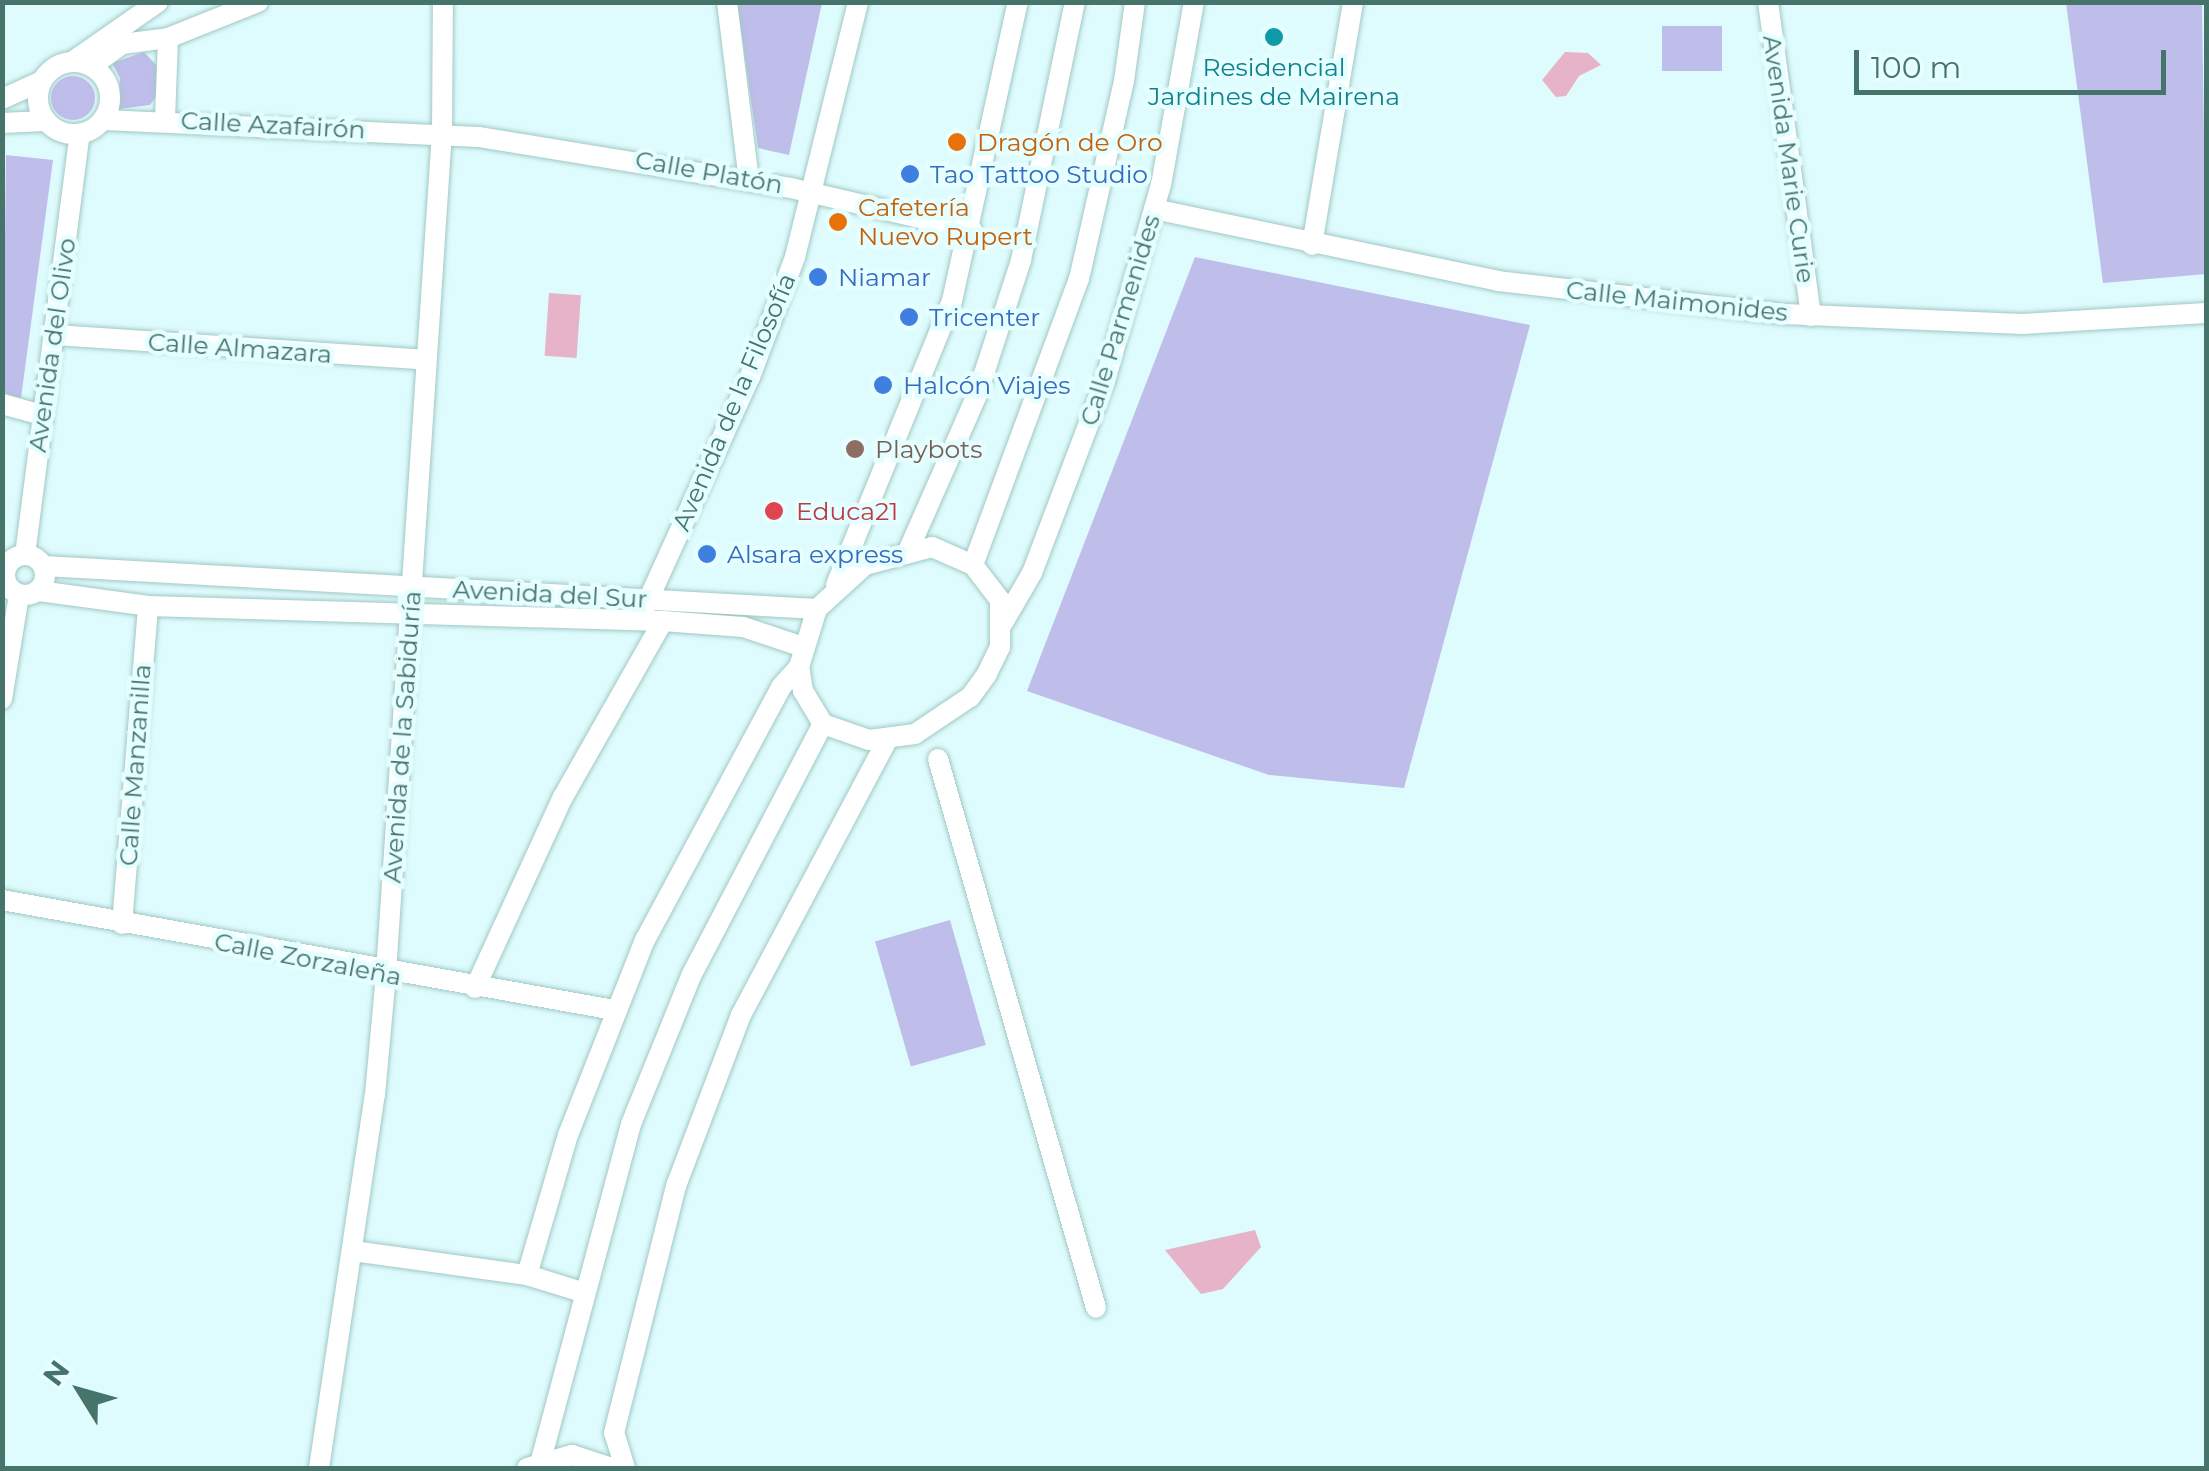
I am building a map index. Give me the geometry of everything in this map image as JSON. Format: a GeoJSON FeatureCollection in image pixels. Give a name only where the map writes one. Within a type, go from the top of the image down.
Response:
{"type":"FeatureCollection","features":[{"type":"Feature","properties":{"kind":"street"},"geometry":{"type":"LineString","coordinates":[[82,64],[158,2]]}},
{"type":"Feature","properties":{"kind":"street"},"geometry":{"type":"LineString","coordinates":[[2,99],[122,44],[168,38],[258,2]]}},
{"type":"Feature","properties":{"kind":"street","name":"Avenida de la Sabiduría"},"geometry":{"type":"LineString","coordinates":[[319,1468],[353,1251],[386,973],[442,132],[442,2]]}},
{"type":"Feature","properties":{"kind":"street"},"geometry":{"type":"LineString","coordinates":[[727,2],[749,180]]}},
{"type":"Feature","properties":{"kind":"street","name":"Avenida de la Filosofía"},"geometry":{"type":"LineString","coordinates":[[638,621],[750,377],[814,193],[858,2]]}},
{"type":"Feature","properties":{"kind":"street"},"geometry":{"type":"LineString","coordinates":[[835,588],[952,301],[972,230],[1018,2]]}},
{"type":"Feature","properties":{"kind":"street"},"geometry":{"type":"LineString","coordinates":[[909,548],[977,395],[1021,260],[1075,2]]}},
{"type":"Feature","properties":{"kind":"street"},"geometry":{"type":"LineString","coordinates":[[972,565],[1078,279],[1124,80],[1135,2]]}},
{"type":"Feature","properties":{"kind":"street","name":"Calle Parmenides"},"geometry":{"type":"LineString","coordinates":[[1002,623],[1032,574],[1078,458],[1154,209],[1194,2]]}},
{"type":"Feature","properties":{"kind":"street"},"geometry":{"type":"LineString","coordinates":[[1312,245],[1353,2]]}},
{"type":"Feature","properties":{"kind":"street","name":"Avenida Marie Curie"},"geometry":{"type":"LineString","coordinates":[[1768,2],[1811,316]]}},
{"type":"Feature","properties":{"kind":"street"},"geometry":{"type":"LineString","coordinates":[[165,120],[168,38]]}},
{"type":"Feature","properties":{"kind":"street"},"geometry":{"type":"LineString","coordinates":[[2,123],[46,122],[80,134],[104,120],[108,85],[82,64]]}},
{"type":"Feature","properties":{"kind":"street"},"geometry":{"type":"LineString","coordinates":[[42,81],[39,109],[46,122]]}},
{"type":"Feature","properties":{"kind":"street","name":"Calle Azafairón"},"geometry":{"type":"LineString","coordinates":[[104,120],[442,132]]}},
{"type":"Feature","properties":{"kind":"street","name":"Calle Platón"},"geometry":{"type":"LineString","coordinates":[[442,132],[749,180],[972,230]]}},
{"type":"Feature","properties":{"kind":"street","name":"Avenida del Olivo"},"geometry":{"type":"LineString","coordinates":[[25,555],[80,134]]}},
{"type":"Feature","properties":{"kind":"street","name":"Calle Maimonides"},"geometry":{"type":"LineString","coordinates":[[1154,209],[1312,245],[1498,280],[1811,316],[2022,324],[2206,312]]}},
{"type":"Feature","properties":{"kind":"street","name":"Calle Almazara"},"geometry":{"type":"LineString","coordinates":[[54,334],[426,360]]}},
{"type":"Feature","properties":{"kind":"street"},"geometry":{"type":"LineString","coordinates":[[2,404],[42,415]]}},
{"type":"Feature","properties":{"kind":"street"},"geometry":{"type":"LineString","coordinates":[[526,1275],[614,1010],[743,756],[801,657],[817,610],[835,588],[865,565],[909,548],[932,546],[972,565],[1000,600],[1000,647],[970,697],[915,734],[887,740],[845,736],[824,724],[803,691],[801,657]]}},
{"type":"Feature","properties":{"kind":"street"},"geometry":{"type":"LineString","coordinates":[[2,698],[29,593],[44,566],[25,555],[4,572],[29,593]]}},
{"type":"Feature","properties":{"kind":"street","name":"Avenida del Sur"},"geometry":{"type":"LineString","coordinates":[[44,566],[817,610]]}},
{"type":"Feature","properties":{"kind":"street","name":"Avenida del Sur"},"geometry":{"type":"LineString","coordinates":[[29,593],[148,606],[410,612],[743,627],[801,657]]}},
{"type":"Feature","properties":{"kind":"street","name":"Calle Manzanilla"},"geometry":{"type":"LineString","coordinates":[[122,924],[148,606]]}},
{"type":"Feature","properties":{"kind":"street"},"geometry":{"type":"LineString","coordinates":[[475,988],[563,798],[663,621]]}},
{"type":"Feature","properties":{"kind":"street"},"geometry":{"type":"LineString","coordinates":[[612,1468],[572,1455],[534,1464],[631,1124],[691,976],[824,724]]}},
{"type":"Feature","properties":{"kind":"street"},"geometry":{"type":"LineString","coordinates":[[625,1468],[614,1433],[676,1186],[749,999],[887,740]]}},
{"type":"Feature","properties":{"kind":"street"},"geometry":{"type":"LineString","coordinates":[[938,759],[1096,1308]]}},
{"type":"Feature","properties":{"kind":"street","name":"Calle Zorzaleña"},"geometry":{"type":"LineString","coordinates":[[2,900],[386,973],[614,1010]]}},
{"type":"Feature","properties":{"kind":"street"},"geometry":{"type":"LineString","coordinates":[[353,1251],[526,1275],[582,1292]]}},
{"type":"Feature","properties":{"kind":"shaded area"},"geometry":{"type":"Polygon","coordinates":[[[737,3],[822,3],[789,155],[758,148],[737,3]]]}},
{"type":"Feature","properties":{"kind":"shaded area"},"geometry":{"type":"Polygon","coordinates":[[[2066,3],[2202,3],[2206,274],[2103,283],[2066,3]]]}},
{"type":"Feature","properties":{"kind":"shaded area"},"geometry":{"type":"Polygon","coordinates":[[[1662,26],[1722,26],[1722,71],[1662,71],[1662,26]]]}},
{"type":"Feature","properties":{"kind":"shaded area"},"geometry":{"type":"Polygon","coordinates":[[[144,52],[160,69],[161,89],[150,105],[118,109],[120,78],[112,63],[144,52]]]}},
{"type":"Feature","properties":{"kind":"shaded area"},"geometry":{"type":"Polygon","coordinates":[[[1565,52],[1588,53],[1601,65],[1579,76],[1566,96],[1556,97],[1542,80],[1565,52]]]}},
{"type":"Feature","properties":{"kind":"shaded area"},"geometry":{"type":"Polygon","coordinates":[[[73,76],[89,82],[95,98],[89,114],[73,120],[57,114],[51,98],[57,82],[73,76]]]}},
{"type":"Feature","properties":{"kind":"shaded area"},"geometry":{"type":"Polygon","coordinates":[[[6,155],[53,160],[21,398],[3,393],[6,155]]]}},
{"type":"Feature","properties":{"kind":"shaded area"},"geometry":{"type":"Polygon","coordinates":[[[1195,257],[1530,325],[1404,788],[1269,775],[1027,691],[1195,257]]]}},
{"type":"Feature","properties":{"kind":"shaded area"},"geometry":{"type":"Polygon","coordinates":[[[549,293],[581,295],[577,358],[545,356],[549,293]]]}},
{"type":"Feature","properties":{"kind":"shaded area"},"geometry":{"type":"Polygon","coordinates":[[[950,920],[986,1045],[911,1066],[875,941],[950,920]]]}},
{"type":"Feature","properties":{"kind":"shaded area"},"geometry":{"type":"Polygon","coordinates":[[[1255,1230],[1261,1247],[1223,1289],[1201,1294],[1165,1250],[1255,1230]]]}},
{"type":"Feature","properties":{"kind":"place","name":"Residencial Jardines de Mairena"},"geometry":{"type":"Point","coordinates":[1274,37]}},
{"type":"Feature","properties":{"kind":"place","name":"Dragón de Oro"},"geometry":{"type":"Point","coordinates":[957,142]}},
{"type":"Feature","properties":{"kind":"place","name":"Tao Tattoo Studio"},"geometry":{"type":"Point","coordinates":[910,174]}},
{"type":"Feature","properties":{"kind":"place","name":"Cafetería Nuevo Rupert"},"geometry":{"type":"Point","coordinates":[838,222]}},
{"type":"Feature","properties":{"kind":"place","name":"Niamar"},"geometry":{"type":"Point","coordinates":[818,277]}},
{"type":"Feature","properties":{"kind":"place","name":"Tricenter"},"geometry":{"type":"Point","coordinates":[909,317]}},
{"type":"Feature","properties":{"kind":"place","name":"Halcón Viajes"},"geometry":{"type":"Point","coordinates":[883,385]}},
{"type":"Feature","properties":{"kind":"place","name":"Playbots"},"geometry":{"type":"Point","coordinates":[855,449]}},
{"type":"Feature","properties":{"kind":"place","name":"Educa21"},"geometry":{"type":"Point","coordinates":[774,511]}},
{"type":"Feature","properties":{"kind":"place","name":"Alsara express"},"geometry":{"type":"Point","coordinates":[707,554]}}]}
